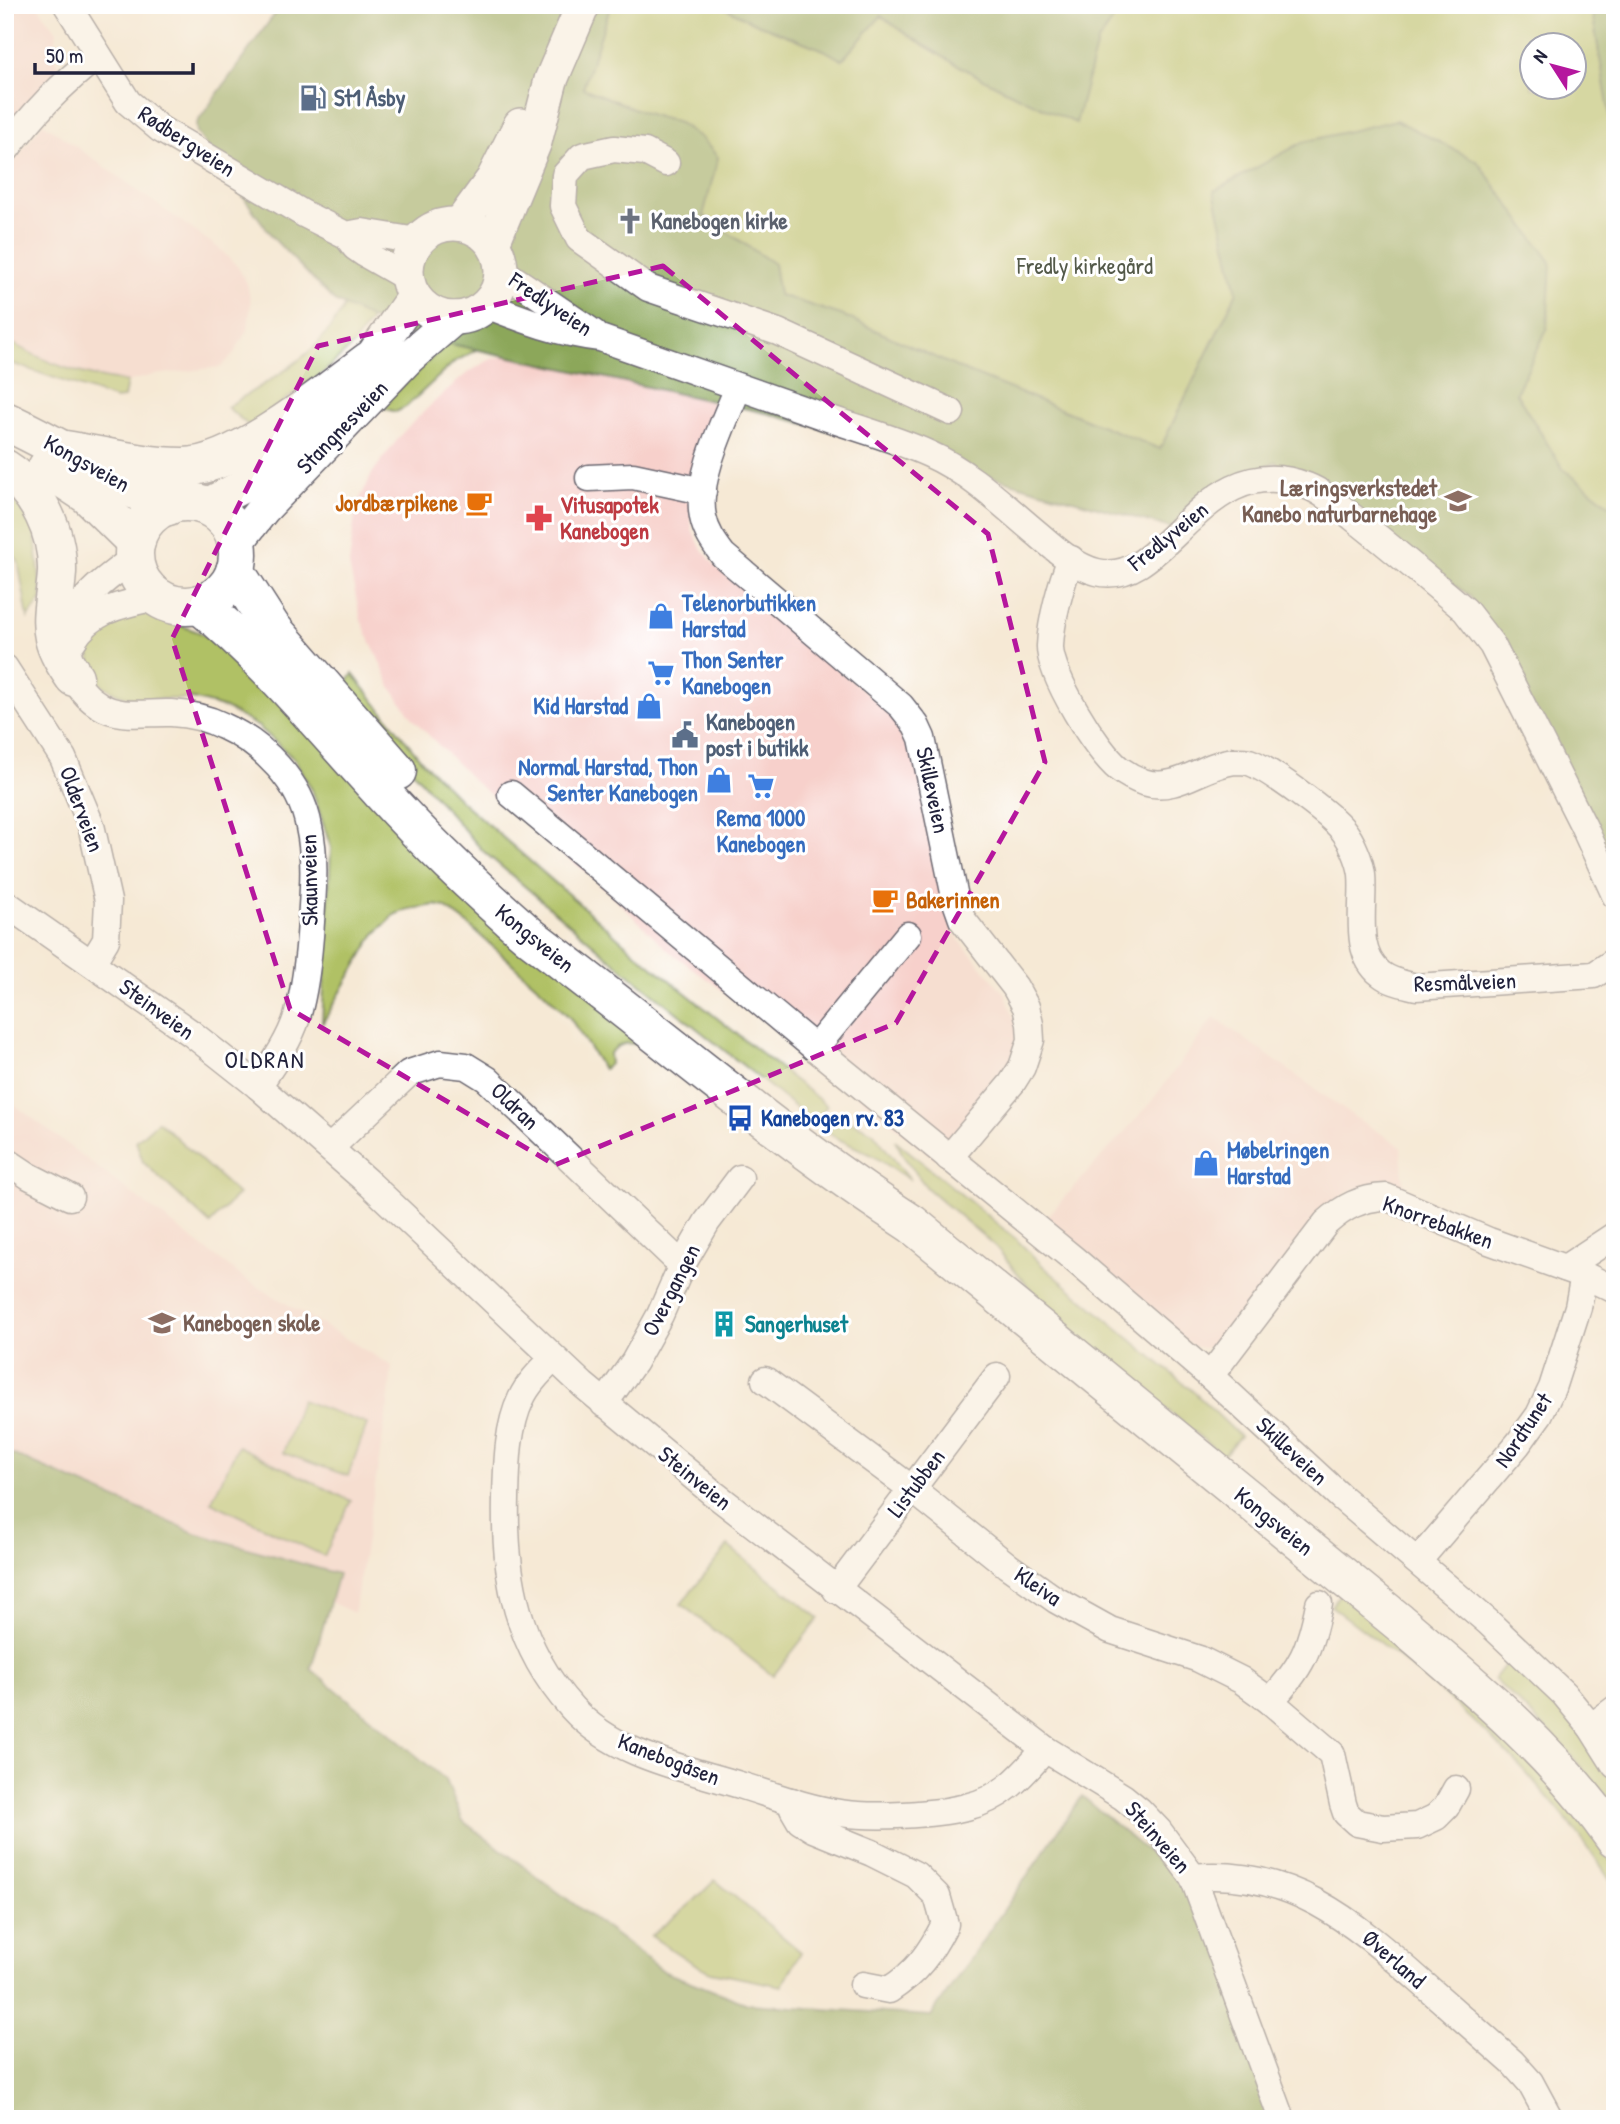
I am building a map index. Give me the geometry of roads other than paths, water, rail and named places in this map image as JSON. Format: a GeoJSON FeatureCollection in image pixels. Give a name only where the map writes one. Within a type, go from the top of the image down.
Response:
{"type":"FeatureCollection","features":[{"type":"Feature","properties":{"kind":"highway"},"geometry":{"type":"LineString","coordinates":[[65,450],[156,464],[199,466],[271,432],[369,361]]}},
{"type":"Feature","properties":{"kind":"highway","name":"Kongsveien"},"geometry":{"type":"LineString","coordinates":[[5,421],[168,506]]}},
{"type":"Feature","properties":{"kind":"highway","name":"Kongsveien"},"geometry":{"type":"LineString","coordinates":[[5,446],[60,475],[88,495],[135,550]]}},
{"type":"Feature","properties":{"kind":"highway"},"geometry":{"type":"LineString","coordinates":[[5,469],[29,489],[50,528],[57,571],[52,619],[54,639],[71,663]]}},
{"type":"Feature","properties":{"kind":"highway"},"geometry":{"type":"LineString","coordinates":[[187,502],[205,506],[228,524],[236,557],[225,589],[209,601],[199,604],[173,604],[157,597],[141,579],[135,550],[147,520],[168,506],[187,502]]}},
{"type":"Feature","properties":{"kind":"highway","name":"Kongsveien"},"geometry":{"type":"LineString","coordinates":[[236,557],[271,627],[440,821],[477,859],[565,935],[872,1184],[912,1224],[1462,1675],[1549,1756],[1615,1839]]}},
{"type":"Feature","properties":{"kind":"highway","name":"Kongsveien"},"geometry":{"type":"LineString","coordinates":[[199,604],[260,658],[420,834],[515,924],[761,1116],[863,1192],[912,1224]]}},
{"type":"Feature","properties":{"kind":"main road"},"geometry":{"type":"LineString","coordinates":[[486,305],[498,289],[497,257],[535,142],[551,80],[583,5]]}},
{"type":"Feature","properties":{"kind":"main road"},"geometry":{"type":"LineString","coordinates":[[460,224],[493,179],[527,112],[551,80]]}},
{"type":"Feature","properties":{"kind":"main road"},"geometry":{"type":"LineString","coordinates":[[416,241],[440,225],[460,224],[478,230],[497,257]]}},
{"type":"Feature","properties":{"kind":"main road","name":"Stangnesveien"},"geometry":{"type":"LineString","coordinates":[[205,506],[247,484],[263,471],[369,361],[410,287],[408,259],[416,241]]}},
{"type":"Feature","properties":{"kind":"main road"},"geometry":{"type":"LineString","coordinates":[[410,287],[431,312],[454,318]]}},
{"type":"Feature","properties":{"kind":"main road","name":"Stangnesveien"},"geometry":{"type":"LineString","coordinates":[[236,557],[263,509],[408,358],[454,318],[477,312],[486,305]]}},
{"type":"Feature","properties":{"kind":"street","name":"Rødbergveien"},"geometry":{"type":"LineString","coordinates":[[77,10],[98,55],[128,102],[160,129],[304,214],[346,234],[355,247],[410,287]]}},
{"type":"Feature","properties":{"kind":"street"},"geometry":{"type":"LineString","coordinates":[[5,152],[31,116],[69,78],[98,55]]}},
{"type":"Feature","properties":{"kind":"street"},"geometry":{"type":"LineString","coordinates":[[666,163],[645,152],[614,149],[582,156],[565,175],[563,206],[579,239],[648,288],[778,332],[951,412]]}},
{"type":"Feature","properties":{"kind":"street","name":"Rødbergveien"},"geometry":{"type":"LineString","coordinates":[[346,234],[362,232],[416,241]]}},
{"type":"Feature","properties":{"kind":"street","name":"Fredlyveien"},"geometry":{"type":"LineString","coordinates":[[497,257],[600,338]]}},
{"type":"Feature","properties":{"kind":"street","name":"Fredlyveien"},"geometry":{"type":"LineString","coordinates":[[486,305],[546,327],[579,336],[600,338],[931,454],[986,491],[1057,550],[1096,572],[1120,574],[1140,564],[1207,504],[1238,484],[1261,479],[1282,479],[1308,486],[1327,498],[1465,610],[1476,623],[1492,645],[1583,825],[1615,895]]}},
{"type":"Feature","properties":{"kind":"street","name":"Skilleveien"},"geometry":{"type":"LineString","coordinates":[[738,388],[720,433],[702,491],[703,519],[709,537],[723,555],[901,706],[916,724],[928,763],[956,902],[962,919],[1015,987],[1026,1007],[1031,1040],[1022,1067],[1012,1083],[949,1158]]}},
{"type":"Feature","properties":{"kind":"street"},"geometry":{"type":"LineString","coordinates":[[589,478],[633,475],[702,491]]}},
{"type":"Feature","properties":{"kind":"street"},"geometry":{"type":"LineString","coordinates":[[71,663],[69,632],[74,616],[84,601],[135,550]]}},
{"type":"Feature","properties":{"kind":"street","name":"Resmålveien"},"geometry":{"type":"LineString","coordinates":[[1071,559],[1062,581],[1050,648],[1060,681],[1099,747],[1119,769],[1141,781],[1159,785],[1184,781],[1231,761],[1248,761],[1265,769],[1320,810],[1343,830],[1354,850],[1362,872],[1363,941],[1367,959],[1381,975],[1416,987],[1594,975],[1615,961]]}},
{"type":"Feature","properties":{"kind":"street"},"geometry":{"type":"LineString","coordinates":[[71,663],[77,635],[98,614],[115,606],[157,597]]}},
{"type":"Feature","properties":{"kind":"street","name":"Skaunveien"},"geometry":{"type":"LineString","coordinates":[[71,663],[88,697],[108,711],[188,715],[238,733],[262,751],[283,773],[305,811],[312,852],[313,891],[305,982],[296,1018],[285,1044],[258,1086]]}},
{"type":"Feature","properties":{"kind":"street","name":"Olderveien"},"geometry":{"type":"LineString","coordinates":[[5,668],[63,758],[91,825],[108,901],[106,940],[92,963]]}},
{"type":"Feature","properties":{"kind":"street","name":"Skilleveien"},"geometry":{"type":"LineString","coordinates":[[511,794],[1066,1253],[1210,1376],[1341,1497],[1488,1622],[1555,1685],[1591,1727],[1615,1765]]}},
{"type":"Feature","properties":{"kind":"street","name":"Steinveien"},"geometry":{"type":"LineString","coordinates":[[5,903],[191,1033],[258,1086],[330,1148],[604,1404],[713,1493],[1045,1749],[1123,1797],[1139,1810],[1166,1840],[1193,1877],[1282,2119]]}},
{"type":"Feature","properties":{"kind":"street"},"geometry":{"type":"LineString","coordinates":[[815,1048],[908,935]]}},
{"type":"Feature","properties":{"kind":"street","name":"Oldran"},"geometry":{"type":"LineString","coordinates":[[330,1148],[409,1073],[440,1063],[466,1066],[487,1079],[682,1265]]}},
{"type":"Feature","properties":{"kind":"street"},"geometry":{"type":"LineString","coordinates":[[5,1160],[29,1177],[70,1197]]}},
{"type":"Feature","properties":{"kind":"street","name":"Overgangen"},"geometry":{"type":"LineString","coordinates":[[604,1404],[634,1362],[660,1315],[682,1265],[707,1222],[740,1178]]}},
{"type":"Feature","properties":{"kind":"street","name":"Knorrebakken"},"geometry":{"type":"LineString","coordinates":[[1210,1376],[1326,1223],[1340,1210],[1370,1198],[1385,1197],[1615,1290]]}},
{"type":"Feature","properties":{"kind":"street"},"geometry":{"type":"LineString","coordinates":[[1575,1272],[1615,1235]]}},
{"type":"Feature","properties":{"kind":"street","name":"Nordtunet"},"geometry":{"type":"LineString","coordinates":[[1418,1562],[1518,1444],[1539,1415],[1552,1388],[1578,1307],[1575,1272]]}},
{"type":"Feature","properties":{"kind":"street","name":"Kanebogåsen"},"geometry":{"type":"LineString","coordinates":[[554,1359],[538,1373],[520,1399],[512,1427],[507,1466],[505,1538],[510,1579],[523,1628],[538,1663],[575,1711],[595,1728],[629,1749],[792,1801],[839,1813],[877,1816],[967,1807],[999,1795],[1016,1782],[1045,1749]]}},
{"type":"Feature","properties":{"kind":"street","name":"Listubben"},"geometry":{"type":"LineString","coordinates":[[836,1590],[997,1376]]}},
{"type":"Feature","properties":{"kind":"street","name":"Kleiva"},"geometry":{"type":"LineString","coordinates":[[765,1380],[1056,1600],[1110,1630],[1199,1659],[1241,1680],[1270,1701],[1332,1754],[1346,1812],[1357,1823],[1399,1829],[1430,1820],[1446,1807],[1456,1790]]}},
{"type":"Feature","properties":{"kind":"street"},"geometry":{"type":"LineString","coordinates":[[1270,1701],[1295,1673],[1307,1654],[1319,1604]]}},
{"type":"Feature","properties":{"kind":"street"},"geometry":{"type":"LineString","coordinates":[[1591,1727],[1615,1709]]}},
{"type":"Feature","properties":{"kind":"street"},"geometry":{"type":"LineString","coordinates":[[792,1801],[800,1821],[916,1875],[937,1895],[945,1924],[930,1953],[908,1978],[890,1990],[863,1985]]}},
{"type":"Feature","properties":{"kind":"street","name":"Øverland"},"geometry":{"type":"LineString","coordinates":[[1193,1877],[1218,1875],[1275,1885],[1299,1893],[1348,1920],[1512,2062],[1530,2082],[1550,2119]]}},
{"type":"Feature","properties":{"kind":"place","name":"St1 Åsby"},"geometry":{"type":"Point","coordinates":[313,98]}},
{"type":"Feature","properties":{"kind":"place","name":"Kanebogen kirke"},"geometry":{"type":"Point","coordinates":[630,221]}},
{"type":"Feature","properties":{"kind":"place","name":"Læringsverkstedet Kanebo naturbarnehage"},"geometry":{"type":"Point","coordinates":[1458,501]}},
{"type":"Feature","properties":{"kind":"place","name":"Jordbærpikene"},"geometry":{"type":"Point","coordinates":[479,503]}},
{"type":"Feature","properties":{"kind":"place","name":"Vitusapotek Kanebogen"},"geometry":{"type":"Point","coordinates":[539,518]}},
{"type":"Feature","properties":{"kind":"place","name":"Telenorbutikken Harstad"},"geometry":{"type":"Point","coordinates":[661,616]}},
{"type":"Feature","properties":{"kind":"place","name":"Thon Senter Kanebogen"},"geometry":{"type":"Point","coordinates":[661,673]}},
{"type":"Feature","properties":{"kind":"place","name":"Kid Harstad"},"geometry":{"type":"Point","coordinates":[649,706]}},
{"type":"Feature","properties":{"kind":"place","name":"Kanebogen post i butikk"},"geometry":{"type":"Point","coordinates":[685,735]}},
{"type":"Feature","properties":{"kind":"place","name":"Normal Harstad, Thon Senter Kanebogen"},"geometry":{"type":"Point","coordinates":[719,780]}},
{"type":"Feature","properties":{"kind":"place","name":"Rema 1000 Kanebogen"},"geometry":{"type":"Point","coordinates":[761,786]}},
{"type":"Feature","properties":{"kind":"place","name":"Bakerinnen"},"geometry":{"type":"Point","coordinates":[885,900]}},
{"type":"Feature","properties":{"kind":"place","name":"Kanebogen rv. 83"},"geometry":{"type":"Point","coordinates":[740,1118]}},
{"type":"Feature","properties":{"kind":"place","name":"Møbelringen Harstad"},"geometry":{"type":"Point","coordinates":[1206,1163]}},
{"type":"Feature","properties":{"kind":"place","name":"Kanebogen skole"},"geometry":{"type":"Point","coordinates":[162,1323]}},
{"type":"Feature","properties":{"kind":"place","name":"Sangerhuset"},"geometry":{"type":"Point","coordinates":[724,1324]}},
{"type":"Feature","properties":{"kind":"district","name":"OLDRAN"},"geometry":{"type":"Point","coordinates":[265,1060]}},
{"type":"Feature","properties":{"kind":"park label","name":"Fredly kirkegård"},"geometry":{"type":"Point","coordinates":[1085,266]}}]}
